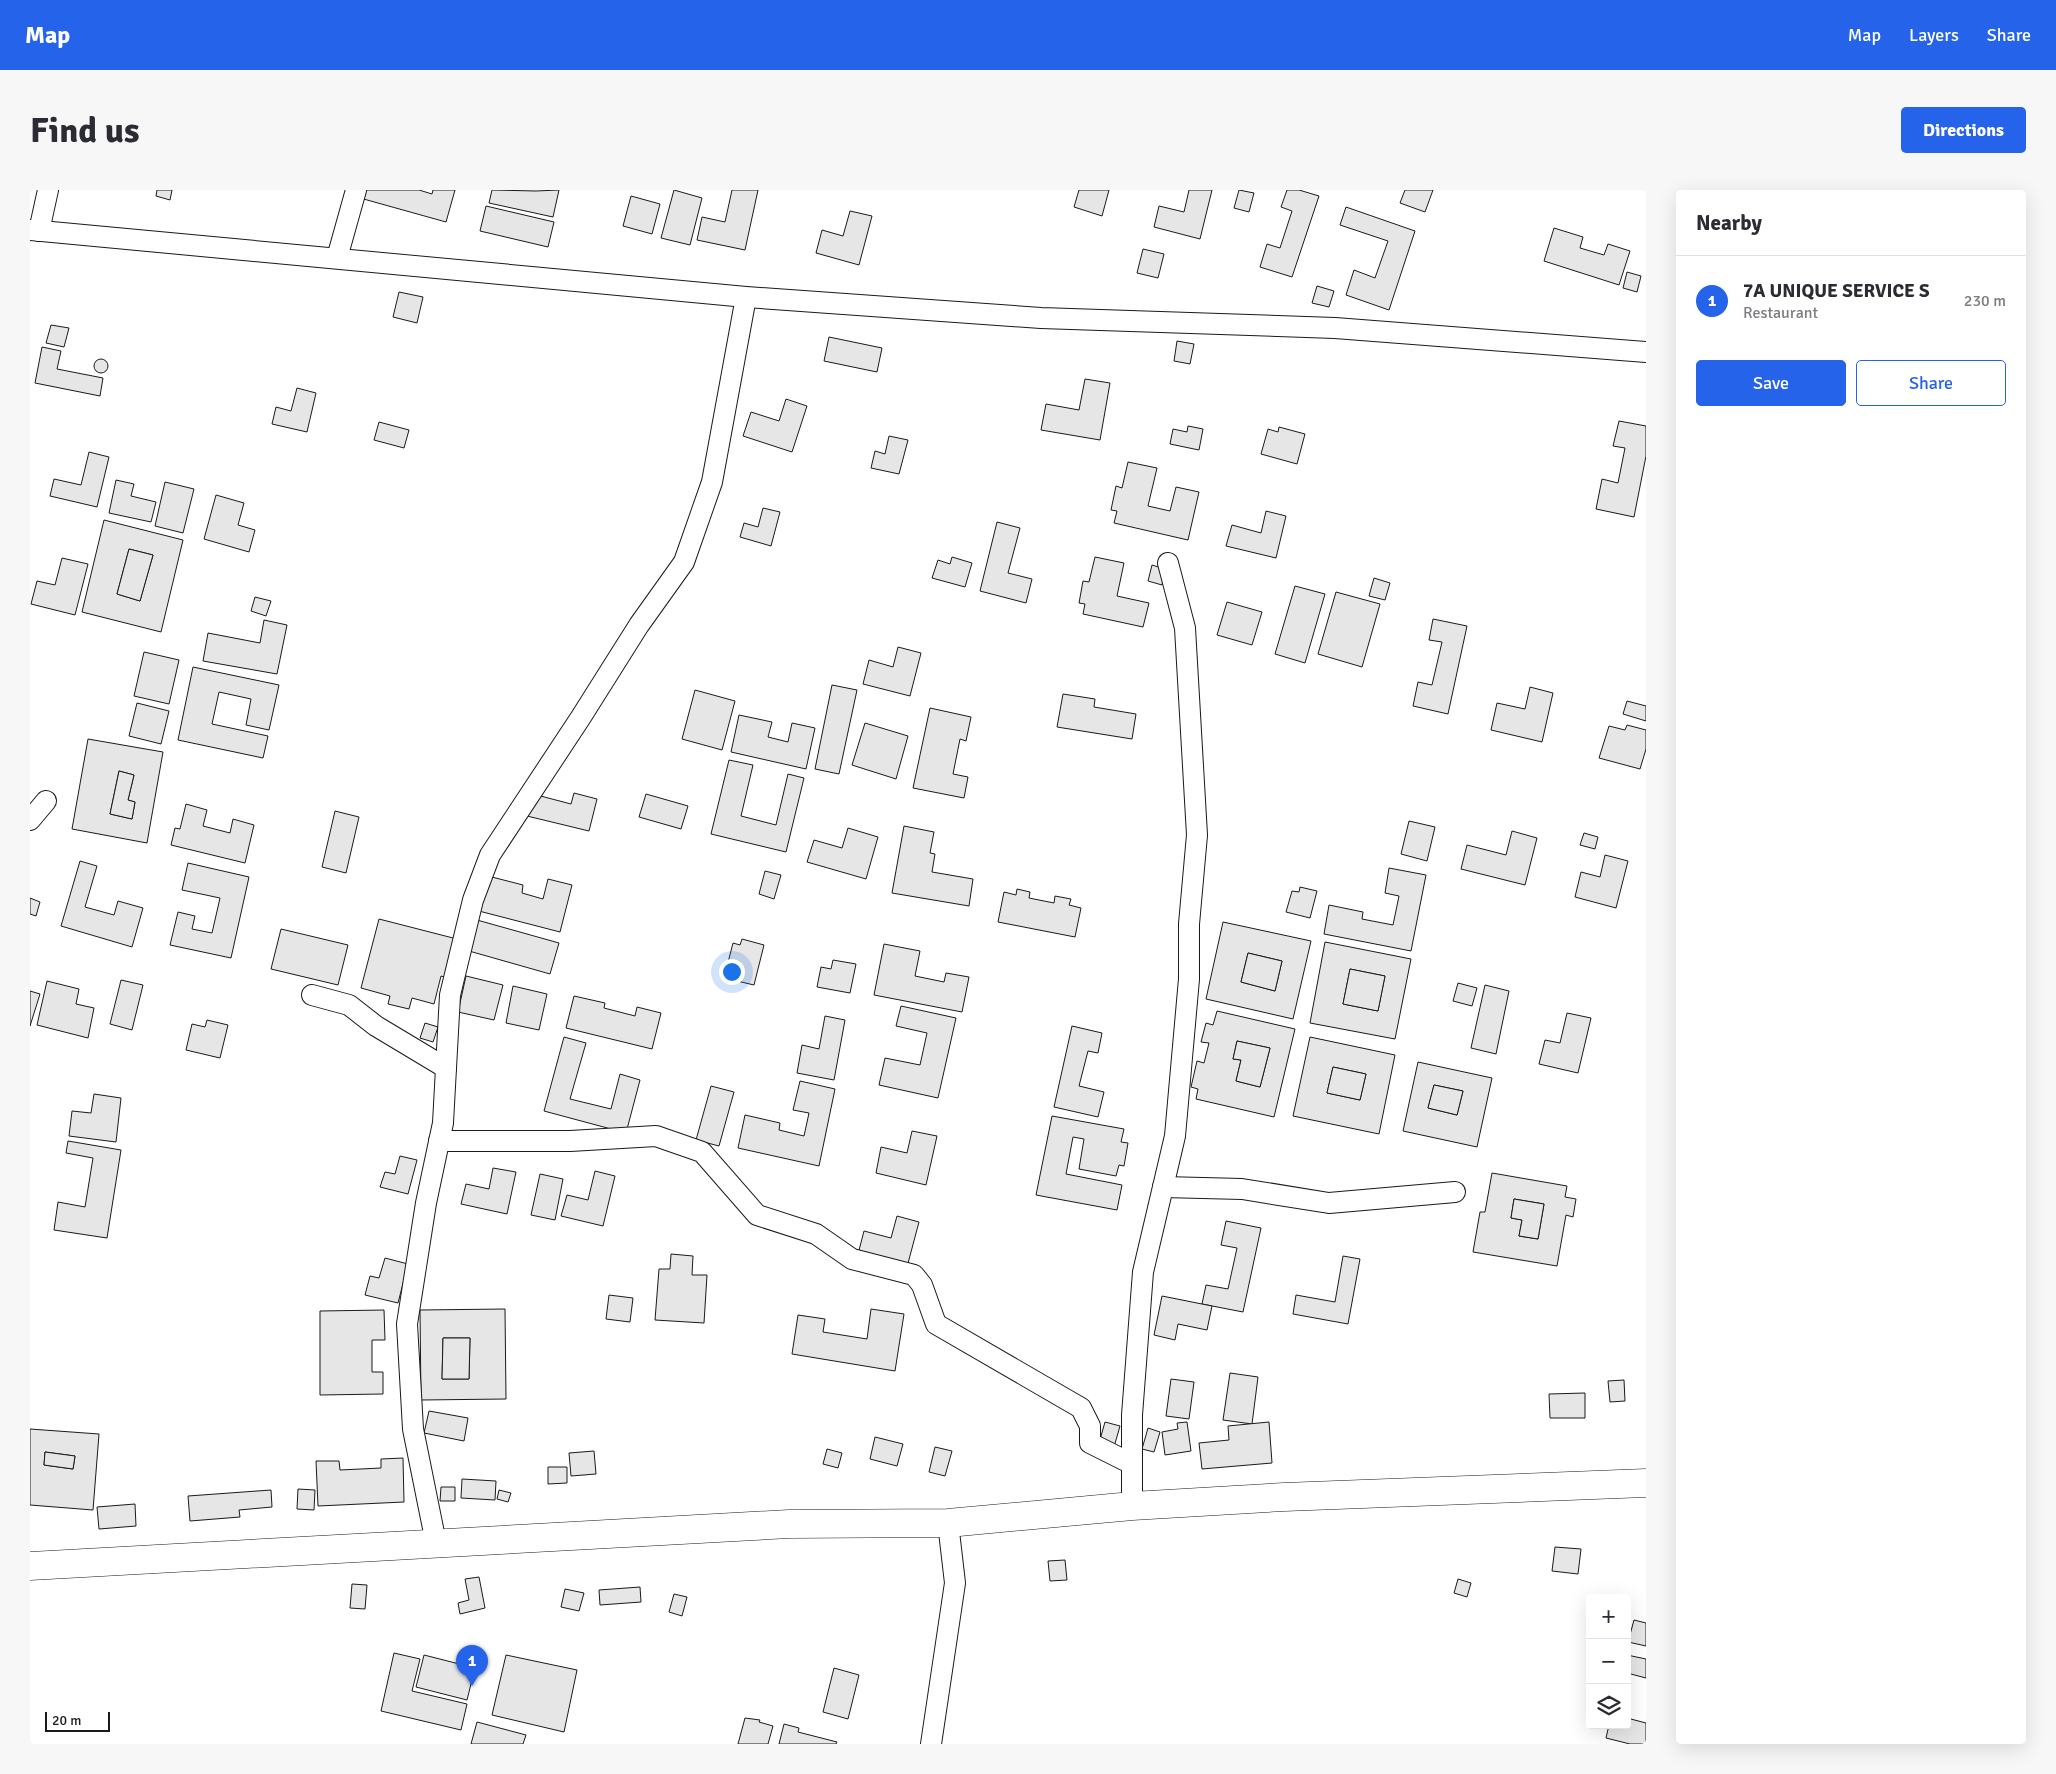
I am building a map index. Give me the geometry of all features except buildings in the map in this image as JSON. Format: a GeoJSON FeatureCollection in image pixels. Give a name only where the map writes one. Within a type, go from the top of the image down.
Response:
{"type":"FeatureCollection","features":[{"type":"Feature","properties":{"kind":"highway"},"geometry":{"type":"LineString","coordinates":[[30,1566],[789,1524],[948,1522],[1132,1506],[1284,1497],[1646,1483]]}},
{"type":"Feature","properties":{"kind":"street"},"geometry":{"type":"LineString","coordinates":[[48,190],[35,230],[746,296],[1041,318],[1335,328],[1646,352]]}},
{"type":"Feature","properties":{"kind":"street"},"geometry":{"type":"LineString","coordinates":[[337,258],[356,190]]}},
{"type":"Feature","properties":{"kind":"street"},"geometry":{"type":"LineString","coordinates":[[436,1543],[413,1429],[407,1324],[426,1203],[443,1123],[450,995],[473,900],[490,855],[639,625],[684,562],[712,482],[746,296]]}},
{"type":"Feature","properties":{"kind":"street"},"geometry":{"type":"LineString","coordinates":[[1132,1506],[1132,1415],[1143,1272],[1174,1136],[1189,979],[1190,924],[1197,834],[1185,628],[1168,563]]}},
{"type":"Feature","properties":{"kind":"street"},"geometry":{"type":"LineString","coordinates":[[30,820],[46,801]]}},
{"type":"Feature","properties":{"kind":"street"},"geometry":{"type":"LineString","coordinates":[[312,995],[349,1005],[376,1026],[446,1068]]}},
{"type":"Feature","properties":{"kind":"street"},"geometry":{"type":"LineString","coordinates":[[439,1141],[570,1141],[656,1136],[702,1152],[757,1215],[816,1234],[852,1259],[914,1275],[922,1285],[936,1324],[1081,1408],[1090,1426],[1090,1444],[1132,1464]]}},
{"type":"Feature","properties":{"kind":"street"},"geometry":{"type":"LineString","coordinates":[[1163,1187],[1242,1189],[1329,1203],[1455,1192]]}},
{"type":"Feature","properties":{"kind":"street"},"geometry":{"type":"LineString","coordinates":[[931,1744],[955,1583],[948,1522]]}},
{"type":"Feature","properties":{"kind":"place","name":"7A UNIQUE SERVICE S"},"geometry":{"type":"Point","coordinates":[472,1686]}}]}
